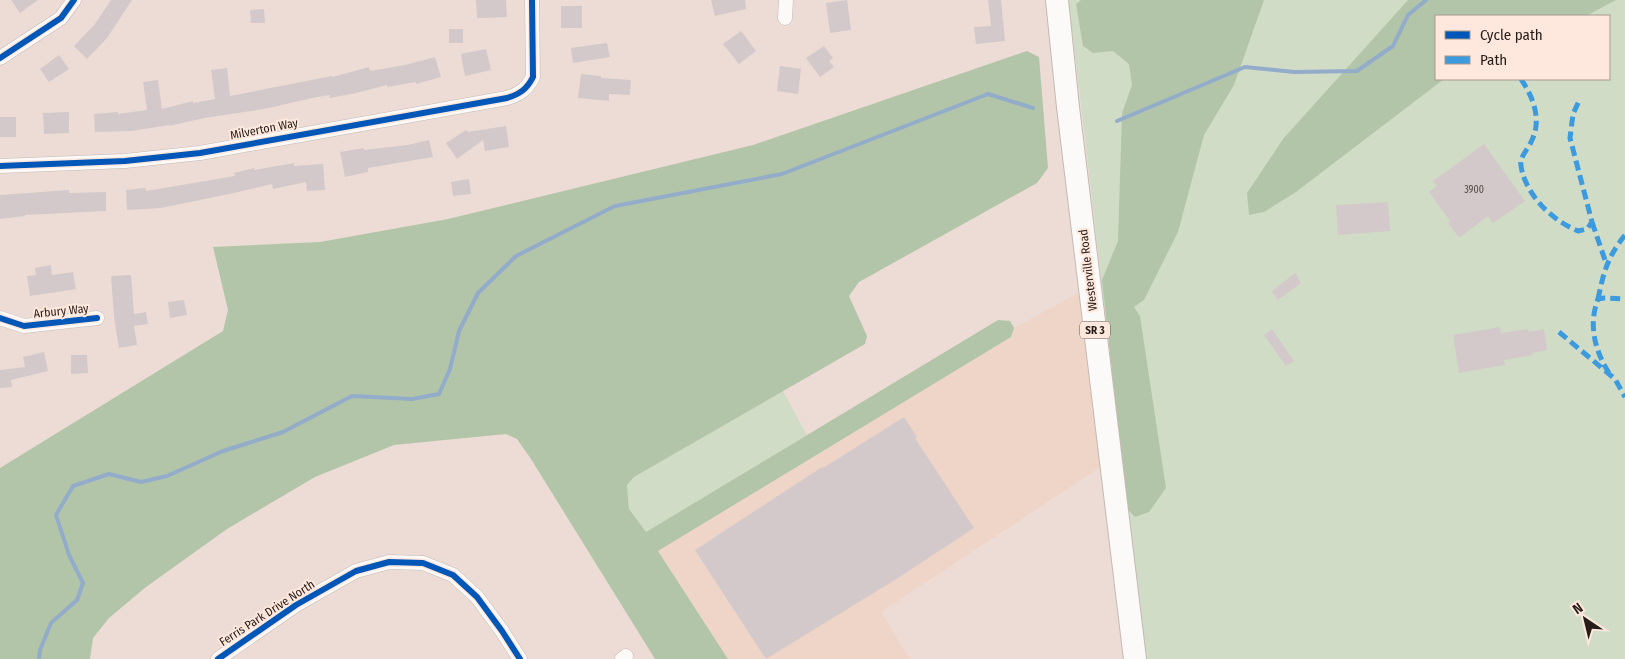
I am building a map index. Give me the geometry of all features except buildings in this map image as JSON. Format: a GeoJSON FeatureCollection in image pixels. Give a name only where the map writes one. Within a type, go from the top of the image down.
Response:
{"type":"FeatureCollection","features":[{"type":"Feature","properties":{"kind":"main road","name":"Westerville Road"},"geometry":{"type":"LineString","coordinates":[[1056,0],[1135,659]]}},
{"type":"Feature","properties":{"kind":"street"},"geometry":{"type":"LineString","coordinates":[[0,58],[61,18],[74,0]]}},
{"type":"Feature","properties":{"kind":"street","name":"Milverton Way"},"geometry":{"type":"LineString","coordinates":[[0,166],[124,162],[200,153],[507,98],[518,94],[528,87],[533,77],[532,0]]}},
{"type":"Feature","properties":{"kind":"street"},"geometry":{"type":"LineString","coordinates":[[785,18],[786,0]]}},
{"type":"Feature","properties":{"kind":"street","name":"Arbury Way"},"geometry":{"type":"LineString","coordinates":[[0,318],[24,326],[97,318]]}},
{"type":"Feature","properties":{"kind":"street","name":"Ferris Park Drive North"},"geometry":{"type":"LineString","coordinates":[[218,659],[296,605],[356,571],[389,562],[423,563],[453,575],[477,597],[520,659]]}},
{"type":"Feature","properties":{"kind":"shaded area"},"geometry":{"type":"Polygon","coordinates":[[[1102,280],[1120,454],[881,612],[910,659],[728,659],[658,551],[1011,337],[1014,328],[1102,280]]]}},
{"type":"Feature","properties":{"kind":"green space"},"geometry":{"type":"Polygon","coordinates":[[[1068,0],[1625,0],[1625,659],[1146,659],[1068,0]]]}},
{"type":"Feature","properties":{"kind":"green space"},"geometry":{"type":"Polygon","coordinates":[[[1081,0],[1264,0],[1234,85],[1204,135],[1178,232],[1144,300],[1134,307],[1140,316],[1166,488],[1149,512],[1135,517],[1127,509],[1102,280],[1118,241],[1122,113],[1132,85],[1129,64],[1113,51],[1093,53],[1083,46],[1076,4],[1081,0]]]}},
{"type":"Feature","properties":{"kind":"green space"},"geometry":{"type":"Polygon","coordinates":[[[1408,0],[1616,0],[1588,15],[1435,15],[1435,80],[1443,80],[1296,192],[1264,212],[1249,215],[1247,193],[1283,139],[1408,0]]]}},
{"type":"Feature","properties":{"kind":"green space"},"geometry":{"type":"Polygon","coordinates":[[[1027,51],[1039,57],[1048,168],[1037,183],[859,282],[849,296],[867,336],[865,344],[634,477],[627,485],[629,509],[646,532],[998,320],[1010,321],[1014,328],[1011,337],[658,551],[728,659],[655,659],[531,459],[517,439],[506,434],[394,445],[315,477],[227,529],[146,587],[109,618],[93,638],[90,659],[0,659],[0,468],[223,331],[228,310],[213,247],[320,242],[448,219],[753,145],[1027,51]]]}},
{"type":"Feature","properties":{"kind":"green space"},"geometry":{"type":"Polygon","coordinates":[[[783,391],[807,435],[645,533],[629,509],[627,485],[634,477],[783,391]]]}},
{"type":"Feature","properties":{"kind":"waterway"},"geometry":{"type":"LineString","coordinates":[[1117,121],[1245,67],[1294,72],[1357,71],[1393,46],[1408,15],[1426,0]]}},
{"type":"Feature","properties":{"kind":"waterway"},"geometry":{"type":"LineString","coordinates":[[39,659],[40,650],[51,623],[77,600],[83,583],[69,555],[56,515],[73,486],[109,474],[141,482],[167,476],[223,451],[283,432],[352,396],[412,399],[439,394],[450,369],[459,331],[478,293],[516,256],[615,206],[782,174],[988,94],[1033,108]]}},
{"type":"Feature","properties":{"kind":"marked path"},"geometry":{"type":"LineString","coordinates":[[1522,80],[1529,93],[1536,116],[1535,132],[1521,160],[1523,175],[1538,202],[1552,216],[1578,231],[1587,229],[1592,222],[1570,138],[1573,114],[1579,101]]}},
{"type":"Feature","properties":{"kind":"marked path"},"geometry":{"type":"LineString","coordinates":[[1592,222],[1606,263]]}},
{"type":"Feature","properties":{"kind":"marked path"},"geometry":{"type":"LineString","coordinates":[[1598,299],[1607,265],[1625,235]]}},
{"type":"Feature","properties":{"kind":"marked path"},"geometry":{"type":"LineString","coordinates":[[1609,373],[1600,356],[1594,338],[1595,309],[1598,299],[1625,299]]}},
{"type":"Feature","properties":{"kind":"marked path"},"geometry":{"type":"LineString","coordinates":[[1559,332],[1615,379],[1625,397]]}},
{"type":"Feature","properties":{"kind":"cycle path"},"geometry":{"type":"LineString","coordinates":[[0,58],[61,18],[74,0]]}},
{"type":"Feature","properties":{"kind":"cycle path"},"geometry":{"type":"LineString","coordinates":[[0,166],[125,161],[200,153],[507,98],[523,90],[533,77],[532,0]]}},
{"type":"Feature","properties":{"kind":"cycle path"},"geometry":{"type":"LineString","coordinates":[[0,318],[24,326],[97,318]]}},
{"type":"Feature","properties":{"kind":"cycle path"},"geometry":{"type":"LineString","coordinates":[[218,659],[296,605],[356,571],[389,562],[423,563],[453,575],[477,597],[520,659]]}}]}
